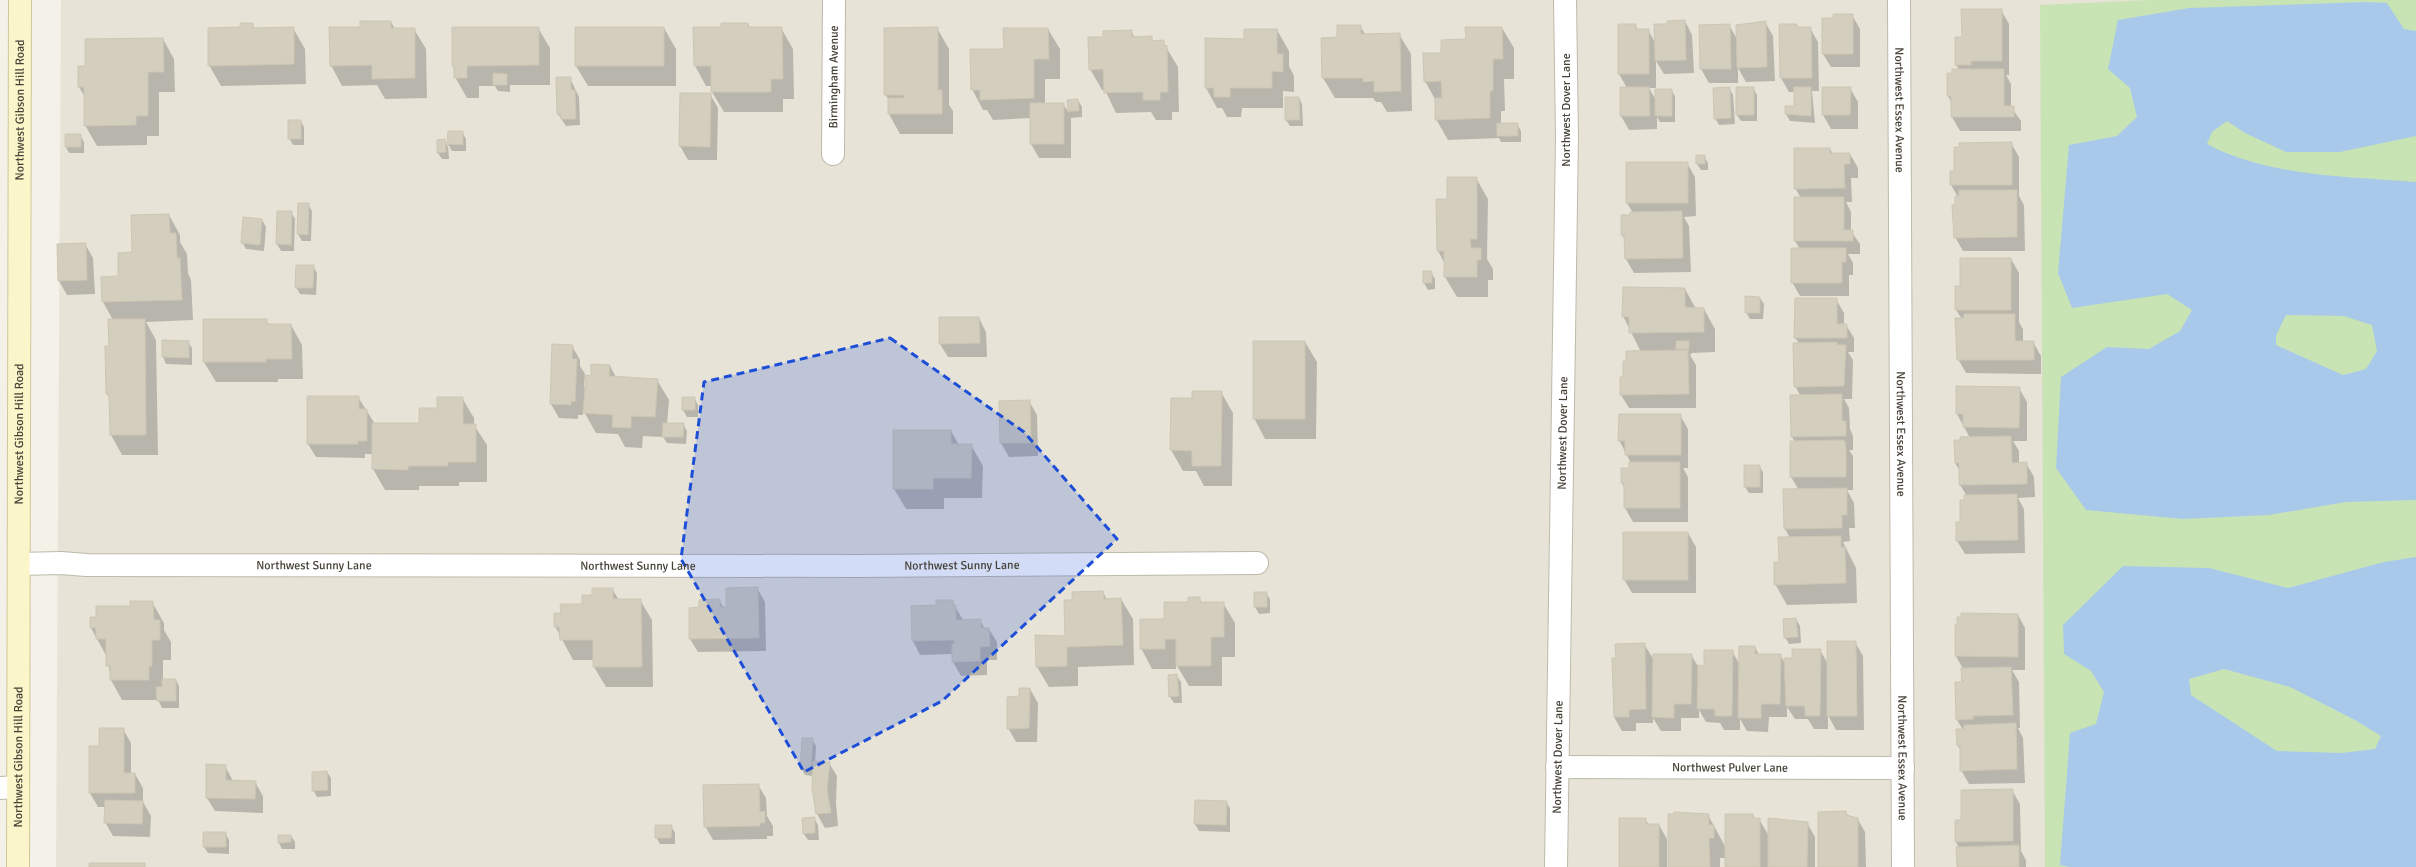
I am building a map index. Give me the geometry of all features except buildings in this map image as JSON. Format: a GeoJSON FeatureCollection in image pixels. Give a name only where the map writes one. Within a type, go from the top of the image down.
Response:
{"type":"FeatureCollection","features":[{"type":"Feature","properties":{"kind":"main road","name":"Northwest Gibson Hill Road"},"geometry":{"type":"LineString","coordinates":[[18,867],[9,788],[19,564],[20,0]]}},
{"type":"Feature","properties":{"kind":"street","name":"Birmingham Avenue"},"geometry":{"type":"LineString","coordinates":[[833,154],[834,0]]}},
{"type":"Feature","properties":{"kind":"street","name":"Northwest Dover Lane"},"geometry":{"type":"LineString","coordinates":[[1556,867],[1567,137],[1565,0]]}},
{"type":"Feature","properties":{"kind":"street","name":"Northwest Essex Avenue"},"geometry":{"type":"LineString","coordinates":[[1899,0],[1903,867]]}},
{"type":"Feature","properties":{"kind":"street","name":"Northwest Sunny Lane"},"geometry":{"type":"LineString","coordinates":[[19,564],[247,567],[358,564],[475,566],[793,566],[1257,563]]}},
{"type":"Feature","properties":{"kind":"street","name":"Northwest Pulver Lane"},"geometry":{"type":"LineString","coordinates":[[1558,767],[1903,768]]}},
{"type":"Feature","properties":{"kind":"highlighted area"},"geometry":{"type":"Polygon","coordinates":[[[890,338],[1024,432],[1117,539],[942,701],[804,772],[681,559],[704,382],[890,338]]]}},
{"type":"Feature","properties":{"kind":"shaded area"},"geometry":{"type":"Polygon","coordinates":[[[61,0],[2416,0],[2416,867],[56,867],[61,0]]]}},
{"type":"Feature","properties":{"kind":"green space"},"geometry":{"type":"Polygon","coordinates":[[[2150,0],[2416,0],[2416,867],[2045,867],[2040,5],[2150,0]]]}},
{"type":"Feature","properties":{"kind":"water"},"geometry":{"type":"Polygon","coordinates":[[[2366,2],[2387,3],[2404,29],[2416,31],[2416,136],[2340,152],[2286,152],[2245,133],[2227,121],[2212,132],[2207,144],[2231,155],[2282,169],[2336,176],[2416,182],[2416,500],[2346,502],[2269,515],[2183,519],[2086,510],[2056,468],[2061,377],[2107,347],[2149,349],[2180,331],[2192,310],[2167,294],[2072,308],[2058,273],[2069,145],[2117,136],[2137,117],[2130,88],[2108,69],[2118,20],[2189,8],[2366,2]],[[2286,315],[2276,336],[2276,345],[2343,375],[2366,369],[2377,351],[2372,325],[2344,316],[2286,315]]]}},
{"type":"Feature","properties":{"kind":"water"},"geometry":{"type":"Polygon","coordinates":[[[2416,557],[2416,867],[2070,867],[2060,865],[2070,733],[2096,724],[2104,692],[2091,671],[2064,654],[2063,625],[2123,566],[2209,568],[2288,588],[2384,562],[2416,557]],[[2224,669],[2189,679],[2191,695],[2277,751],[2342,753],[2375,749],[2381,736],[2355,720],[2290,687],[2224,669]]]}}]}
